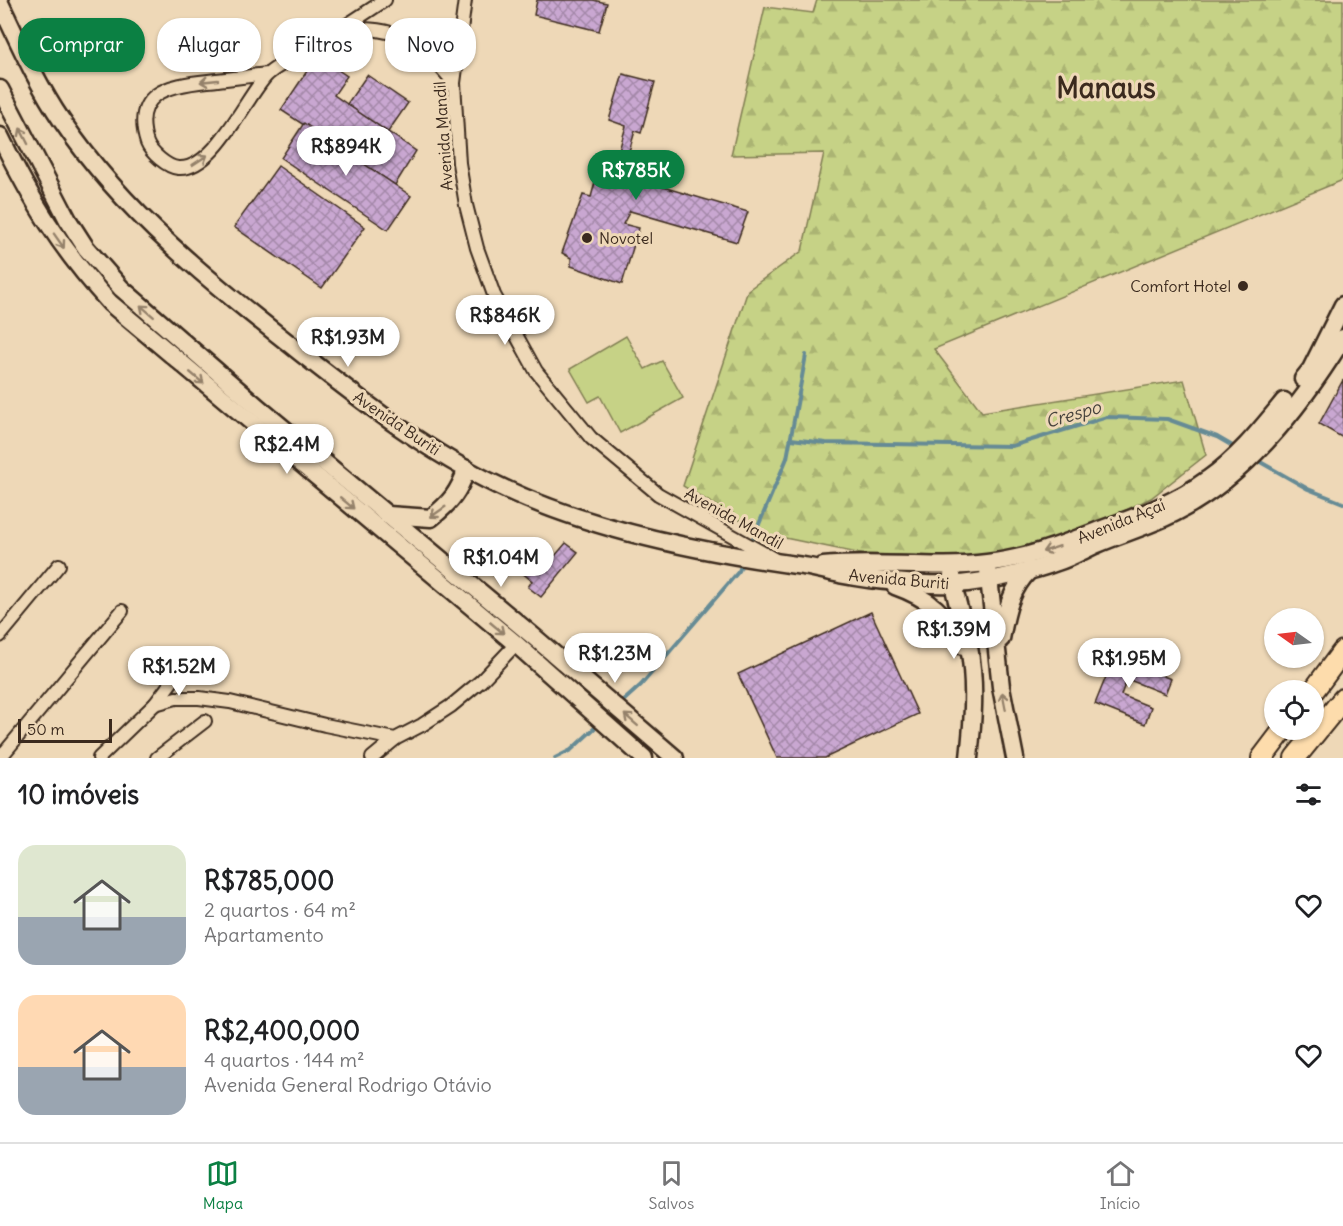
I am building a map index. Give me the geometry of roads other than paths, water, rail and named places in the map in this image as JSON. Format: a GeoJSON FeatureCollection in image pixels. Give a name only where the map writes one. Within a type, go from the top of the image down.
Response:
{"type":"FeatureCollection","features":[{"type":"Feature","properties":{"kind":"main road","name":"Avenida Buriti"},"geometry":{"type":"LineString","coordinates":[[0,3],[33,72],[62,121],[110,183],[149,225],[193,267],[344,386],[422,442],[467,469],[500,487],[568,514],[694,547],[874,579],[953,584],[988,572]]}},
{"type":"Feature","properties":{"kind":"main road"},"geometry":{"type":"LineString","coordinates":[[0,89],[68,220],[86,248],[121,288],[259,408],[675,758]]}},
{"type":"Feature","properties":{"kind":"main road"},"geometry":{"type":"LineString","coordinates":[[0,136],[39,212],[86,276],[110,303],[516,644],[644,758]]}},
{"type":"Feature","properties":{"kind":"main road"},"geometry":{"type":"LineString","coordinates":[[15,168],[22,165],[31,168],[52,209],[58,216],[68,220]]}},
{"type":"Feature","properties":{"kind":"main road","name":"Avenida Açaí"},"geometry":{"type":"LineString","coordinates":[[988,572],[1161,507],[1208,480],[1247,446],[1311,369],[1343,305]]}},
{"type":"Feature","properties":{"kind":"main road","name":"Avenida Açaí"},"geometry":{"type":"LineString","coordinates":[[988,572],[1030,570],[1059,562],[1096,544],[1167,517],[1216,488],[1253,457],[1320,375],[1343,338]]}},
{"type":"Feature","properties":{"kind":"main road"},"geometry":{"type":"LineString","coordinates":[[388,515],[431,518],[448,505],[459,491],[467,469]]}},
{"type":"Feature","properties":{"kind":"main road","name":"Avenida Buriti"},"geometry":{"type":"LineString","coordinates":[[810,567],[850,563],[951,565],[988,572]]}},
{"type":"Feature","properties":{"kind":"main road"},"geometry":{"type":"LineString","coordinates":[[951,565],[953,584],[965,624],[974,676],[974,714],[969,758]]}},
{"type":"Feature","properties":{"kind":"main road"},"geometry":{"type":"LineString","coordinates":[[998,658],[1007,609],[1020,579],[1030,570]]}},
{"type":"Feature","properties":{"kind":"main road"},"geometry":{"type":"LineString","coordinates":[[988,572],[1001,687],[1015,758]]}},
{"type":"Feature","properties":{"kind":"main road"},"geometry":{"type":"LineString","coordinates":[[874,579],[916,594],[940,611],[954,627],[972,662]]}},
{"type":"Feature","properties":{"kind":"main road"},"geometry":{"type":"LineString","coordinates":[[1321,680],[1343,651]]}},
{"type":"Feature","properties":{"kind":"main road"},"geometry":{"type":"LineString","coordinates":[[1295,758],[1343,699]]}},
{"type":"Feature","properties":{"kind":"main road"},"geometry":{"type":"LineString","coordinates":[[1262,758],[1276,740]]}},
{"type":"Feature","properties":{"kind":"street"},"geometry":{"type":"LineString","coordinates":[[358,18],[385,0]]}},
{"type":"Feature","properties":{"kind":"street","name":"Avenida Mandil"},"geometry":{"type":"LineString","coordinates":[[465,0],[454,83],[459,163],[466,205],[477,248],[494,295],[536,371],[591,438],[658,494],[783,563]]}},
{"type":"Feature","properties":{"kind":"street"},"geometry":{"type":"LineString","coordinates":[[373,29],[385,30],[405,37],[423,48],[439,63],[454,83]]}},
{"type":"Feature","properties":{"kind":"street"},"geometry":{"type":"LineString","coordinates":[[267,74],[166,88],[152,98],[145,108],[142,120],[149,150],[177,168],[191,166],[203,160],[214,149],[267,74],[273,70]]}},
{"type":"Feature","properties":{"kind":"street"},"geometry":{"type":"LineString","coordinates":[[0,636],[59,566]]}},
{"type":"Feature","properties":{"kind":"street"},"geometry":{"type":"LineString","coordinates":[[0,758],[122,610]]}},
{"type":"Feature","properties":{"kind":"street"},"geometry":{"type":"LineString","coordinates":[[372,758],[394,739],[422,725],[451,706],[481,681],[516,644]]}},
{"type":"Feature","properties":{"kind":"street"},"geometry":{"type":"LineString","coordinates":[[99,758],[155,704],[179,672]]}},
{"type":"Feature","properties":{"kind":"street"},"geometry":{"type":"LineString","coordinates":[[155,704],[176,698],[218,700],[394,739]]}},
{"type":"Feature","properties":{"kind":"street"},"geometry":{"type":"LineString","coordinates":[[157,758],[206,721]]}},
{"type":"Feature","properties":{"kind":"waterway","name":"Crespo"},"geometry":{"type":"LineString","coordinates":[[751,543],[787,458],[806,355]]}},
{"type":"Feature","properties":{"kind":"waterway","name":"Crespo"},"geometry":{"type":"LineString","coordinates":[[791,439],[826,443],[1012,446],[1107,417],[1167,419],[1217,437],[1236,448]]}},
{"type":"Feature","properties":{"kind":"waterway","name":"Crespo"},"geometry":{"type":"LineString","coordinates":[[1255,459],[1308,489],[1343,503]]}},
{"type":"Feature","properties":{"kind":"waterway","name":"Crespo"},"geometry":{"type":"LineString","coordinates":[[620,704],[641,685],[739,571],[743,561]]}},
{"type":"Feature","properties":{"kind":"waterway","name":"Crespo"},"geometry":{"type":"LineString","coordinates":[[555,758],[571,750],[599,724]]}},
{"type":"Feature","properties":{"kind":"place","name":"Novotel"},"geometry":{"type":"Point","coordinates":[587,238]}},
{"type":"Feature","properties":{"kind":"place","name":"Comfort Hotel"},"geometry":{"type":"Point","coordinates":[1243,286]}},
{"type":"Feature","properties":{"kind":"district","name":"Manaus"},"geometry":{"type":"Point","coordinates":[1106,88]}}]}
